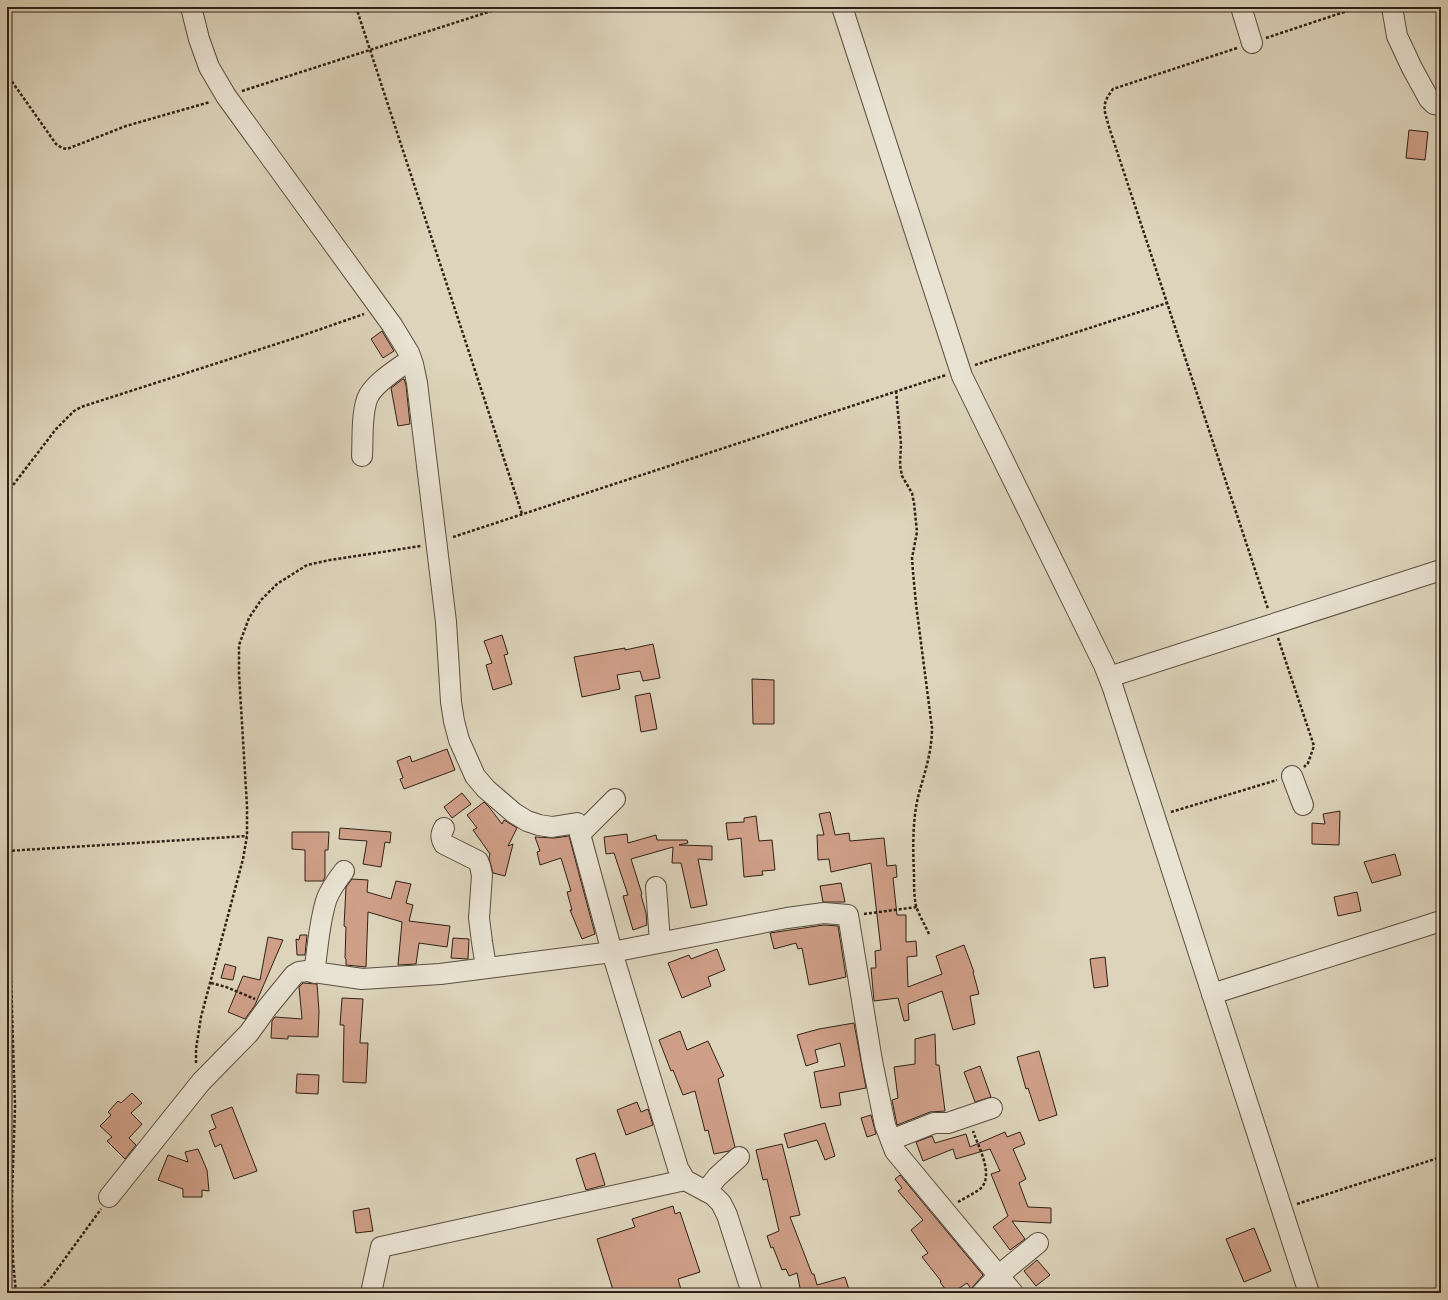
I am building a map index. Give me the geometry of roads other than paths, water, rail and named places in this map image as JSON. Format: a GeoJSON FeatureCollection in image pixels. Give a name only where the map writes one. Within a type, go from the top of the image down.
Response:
{"type":"FeatureCollection","features":[{"type":"Feature","properties":{"kind":"street"},"geometry":{"type":"LineString","coordinates":[[191,7],[199,39],[209,67],[226,96],[392,325],[411,358],[417,383],[437,542],[446,622],[449,680],[454,721],[459,740],[475,776],[486,789],[514,813],[527,821],[539,825],[552,827],[577,823],[612,952],[678,1168],[685,1180],[713,1195],[721,1203],[752,1293]]}},
{"type":"Feature","properties":{"kind":"street"},"geometry":{"type":"LineString","coordinates":[[842,7],[960,370],[1109,676],[1309,1293]]}},
{"type":"Feature","properties":{"kind":"street"},"geometry":{"type":"LineString","coordinates":[[1241,7],[1252,43]]}},
{"type":"Feature","properties":{"kind":"street"},"geometry":{"type":"LineString","coordinates":[[1392,7],[1397,36],[1412,68],[1429,99],[1434,104],[1441,105]]}},
{"type":"Feature","properties":{"kind":"street"},"geometry":{"type":"LineString","coordinates":[[362,456],[364,411],[369,395],[380,383],[411,358]]}},
{"type":"Feature","properties":{"kind":"street"},"geometry":{"type":"LineString","coordinates":[[1109,676],[1441,570]]}},
{"type":"Feature","properties":{"kind":"street"},"geometry":{"type":"LineString","coordinates":[[1292,776],[1303,805]]}},
{"type":"Feature","properties":{"kind":"street"},"geometry":{"type":"LineString","coordinates":[[580,834],[615,799]]}},
{"type":"Feature","properties":{"kind":"street"},"geometry":{"type":"LineString","coordinates":[[444,828],[441,839],[444,844],[478,861],[480,866],[482,875],[479,918],[486,967]]}},
{"type":"Feature","properties":{"kind":"street"},"geometry":{"type":"LineString","coordinates":[[314,973],[322,923],[328,898],[333,887],[344,871]]}},
{"type":"Feature","properties":{"kind":"street"},"geometry":{"type":"LineString","coordinates":[[656,887],[660,942]]}},
{"type":"Feature","properties":{"kind":"street"},"geometry":{"type":"LineString","coordinates":[[109,1197],[201,1082],[249,1033],[271,1003],[294,975],[299,972],[307,971],[342,977],[369,979],[440,974],[612,952],[787,918],[824,913],[848,915],[872,1061],[885,1125],[890,1140],[895,1151],[1013,1293]]}},
{"type":"Feature","properties":{"kind":"street"},"geometry":{"type":"LineString","coordinates":[[1212,994],[1441,921]]}},
{"type":"Feature","properties":{"kind":"street"},"geometry":{"type":"LineString","coordinates":[[890,1140],[934,1123],[948,1123],[992,1108]]}},
{"type":"Feature","properties":{"kind":"street"},"geometry":{"type":"LineString","coordinates":[[706,1191],[717,1177],[739,1157]]}},
{"type":"Feature","properties":{"kind":"street"},"geometry":{"type":"LineString","coordinates":[[371,1293],[381,1247],[685,1180]]}},
{"type":"Feature","properties":{"kind":"street"},"geometry":{"type":"LineString","coordinates":[[982,1293],[998,1276],[1038,1242]]}}]}
